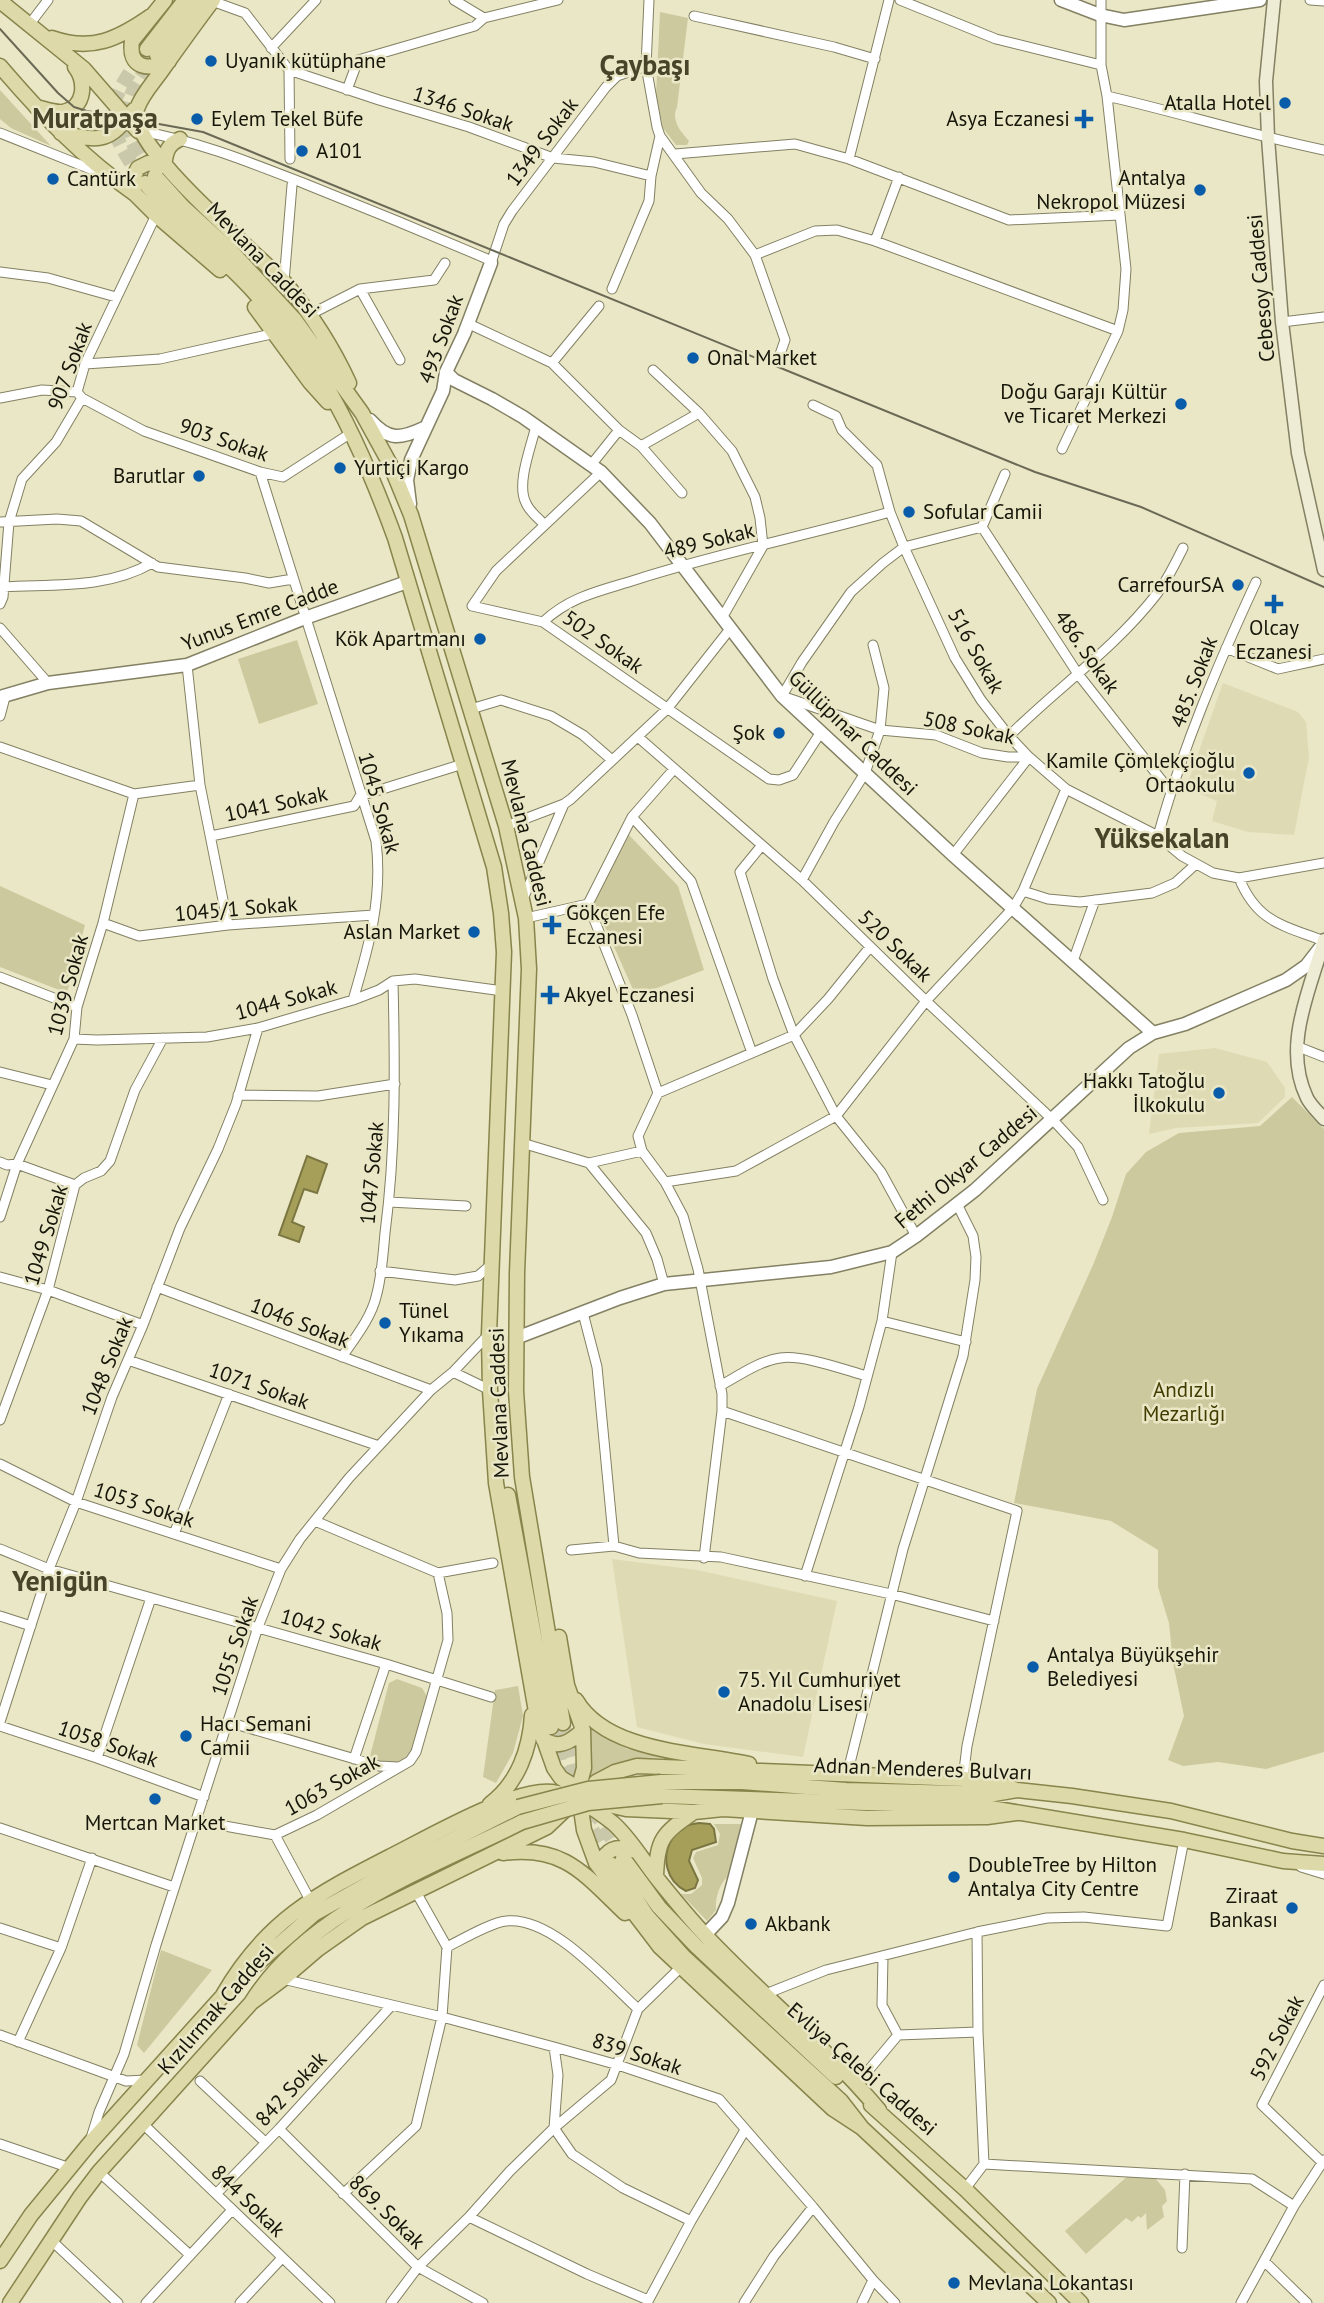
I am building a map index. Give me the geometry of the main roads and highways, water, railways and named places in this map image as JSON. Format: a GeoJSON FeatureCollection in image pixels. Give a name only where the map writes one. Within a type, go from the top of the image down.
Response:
{"type":"FeatureCollection","features":[{"type":"Feature","properties":{"kind":"main road"},"geometry":{"type":"LineString","coordinates":[[165,0],[132,41],[133,57],[140,65],[150,68],[185,0]]}},
{"type":"Feature","properties":{"kind":"main road"},"geometry":{"type":"LineString","coordinates":[[199,0],[157,55],[137,110],[136,119],[140,131],[150,145],[150,180],[156,215],[251,302],[310,382],[343,419]]}},
{"type":"Feature","properties":{"kind":"main road"},"geometry":{"type":"LineString","coordinates":[[157,55],[212,0]]}},
{"type":"Feature","properties":{"kind":"main road","name":"Cebesoy Caddesi"},"geometry":{"type":"LineString","coordinates":[[1274,0],[1266,81],[1282,322],[1298,453],[1324,570]]}},
{"type":"Feature","properties":{"kind":"main road"},"geometry":{"type":"LineString","coordinates":[[0,1],[84,69],[123,123],[140,131]]}},
{"type":"Feature","properties":{"kind":"main road"},"geometry":{"type":"LineString","coordinates":[[42,35],[65,43],[92,44],[123,34],[151,16]]}},
{"type":"Feature","properties":{"kind":"main road"},"geometry":{"type":"LineString","coordinates":[[34,106],[63,112],[73,108],[79,101],[83,81],[69,57]]}},
{"type":"Feature","properties":{"kind":"main road"},"geometry":{"type":"LineString","coordinates":[[0,66],[34,106],[109,176],[150,180],[284,282],[311,314],[335,353],[362,413]]}},
{"type":"Feature","properties":{"kind":"main road"},"geometry":{"type":"LineString","coordinates":[[60,132],[100,139],[123,123],[142,100]]}},
{"type":"Feature","properties":{"kind":"main road"},"geometry":{"type":"LineString","coordinates":[[150,180],[171,143],[180,139]]}},
{"type":"Feature","properties":{"kind":"main road","name":"Mevlana Caddesi"},"geometry":{"type":"LineString","coordinates":[[150,180],[231,251],[295,320],[362,413],[390,464],[411,515],[506,826],[526,918],[529,969],[516,1391],[522,1477],[553,1730]]}},
{"type":"Feature","properties":{"kind":"main road","name":"Mevlana Caddesi"},"geometry":{"type":"LineString","coordinates":[[150,180],[162,203],[253,291],[282,324],[321,378],[351,433],[377,487],[496,879],[504,952],[495,1140],[489,1334],[490,1390],[496,1483],[533,1699]]}},
{"type":"Feature","properties":{"kind":"main road"},"geometry":{"type":"LineString","coordinates":[[1323,942],[1319,977],[1307,997],[1300,1018],[1296,1046],[1298,1068],[1307,1099],[1324,1119]]}},
{"type":"Feature","properties":{"kind":"main road","name":"Mevlana Caddesi"},"geometry":{"type":"LineString","coordinates":[[491,1307],[497,1334],[505,1480],[553,1730]]}},
{"type":"Feature","properties":{"kind":"main road"},"geometry":{"type":"LineString","coordinates":[[516,1391],[567,1685],[583,1730],[582,1816],[587,1843],[596,1863],[618,1861],[656,1877],[705,1935],[763,1995],[857,2084],[878,2110]]}},
{"type":"Feature","properties":{"kind":"main road"},"geometry":{"type":"LineString","coordinates":[[567,1685],[580,1707],[593,1720],[634,1742],[785,1772]]}},
{"type":"Feature","properties":{"kind":"main road"},"geometry":{"type":"LineString","coordinates":[[533,1699],[553,1730],[554,1768],[561,1778],[614,1825],[618,1861],[660,1947]]}},
{"type":"Feature","properties":{"kind":"main road"},"geometry":{"type":"LineString","coordinates":[[478,1813],[507,1788],[523,1762],[530,1734],[533,1699]]}},
{"type":"Feature","properties":{"kind":"main road"},"geometry":{"type":"LineString","coordinates":[[553,1730],[550,1744],[571,1741],[583,1730]]}},
{"type":"Feature","properties":{"kind":"main road"},"geometry":{"type":"LineString","coordinates":[[251,2004],[318,1949],[362,1919],[547,1827],[596,1782],[615,1772],[637,1766],[963,1779],[997,1783],[1017,1790]]}},
{"type":"Feature","properties":{"kind":"main road"},"geometry":{"type":"LineString","coordinates":[[615,1772],[609,1778],[607,1788],[616,1804],[626,1809]]}},
{"type":"Feature","properties":{"kind":"main road","name":"Adnan Menderes Bulvarı"},"geometry":{"type":"LineString","coordinates":[[522,1822],[588,1803],[661,1789],[742,1782],[846,1790],[994,1794],[1017,1790],[1171,1811],[1292,1841],[1324,1846]]}},
{"type":"Feature","properties":{"kind":"main road","name":"Adnan Menderes Bulvarı"},"geometry":{"type":"LineString","coordinates":[[518,1807],[588,1789],[661,1789],[985,1807],[1184,1840],[1283,1861],[1324,1864]]}},
{"type":"Feature","properties":{"kind":"main road"},"geometry":{"type":"LineString","coordinates":[[537,1792],[547,1795],[557,1803],[558,1810],[547,1827]]}},
{"type":"Feature","properties":{"kind":"main road"},"geometry":{"type":"LineString","coordinates":[[223,1995],[235,1973],[264,1938],[310,1900],[478,1813],[537,1792],[581,1796],[626,1809],[694,1812],[723,1809],[867,1818],[987,1817],[1016,1813]]}},
{"type":"Feature","properties":{"kind":"main road","name":"Kızılırmak Caddesi"},"geometry":{"type":"LineString","coordinates":[[0,2261],[31,2215],[90,2143],[223,1995],[279,1943],[314,1914],[391,1871],[518,1807]]}},
{"type":"Feature","properties":{"kind":"main road"},"geometry":{"type":"LineString","coordinates":[[656,1877],[657,1854],[664,1836],[694,1812]]}},
{"type":"Feature","properties":{"kind":"main road","name":"Kızılırmak Caddesi"},"geometry":{"type":"LineString","coordinates":[[10,2303],[99,2172],[251,2004],[262,1986],[286,1959],[312,1936],[362,1902],[522,1822]]}},
{"type":"Feature","properties":{"kind":"main road"},"geometry":{"type":"LineString","coordinates":[[494,1854],[522,1850],[541,1852],[559,1857],[589,1877],[833,2109],[862,2128]]}},
{"type":"Feature","properties":{"kind":"main road","name":"Evliya Çelebi Caddesi"},"geometry":{"type":"LineString","coordinates":[[618,1861],[696,1946],[851,2091],[878,2110],[965,2189],[1081,2303]]}},
{"type":"Feature","properties":{"kind":"main road","name":"Evliya Çelebi Caddesi"},"geometry":{"type":"LineString","coordinates":[[618,1861],[647,1916],[684,1957],[841,2101],[862,2128],[1046,2302]]}},
{"type":"Feature","properties":{"kind":"tunnel"},"geometry":{"type":"LineString","coordinates":[[143,180],[119,143],[113,114],[122,85],[147,49]]}},
{"type":"Feature","properties":{"kind":"tunnel"},"geometry":{"type":"LineString","coordinates":[[152,172],[132,140],[126,114],[134,88],[155,57]]}},
{"type":"Feature","properties":{"kind":"tunnel"},"geometry":{"type":"LineString","coordinates":[[563,1723],[573,1764],[584,1787]]}},
{"type":"Feature","properties":{"kind":"tunnel"},"geometry":{"type":"LineString","coordinates":[[551,1727],[569,1784]]}},
{"type":"Feature","properties":{"kind":"tunnel"},"geometry":{"type":"LineString","coordinates":[[593,1809],[623,1857]]}},
{"type":"Feature","properties":{"kind":"tunnel"},"geometry":{"type":"LineString","coordinates":[[582,1812],[612,1864]]}},
{"type":"Feature","properties":{"kind":"tram line"},"geometry":{"type":"LineString","coordinates":[[0,29],[74,107],[203,132],[1035,472],[1141,507],[1324,587]]}},
{"type":"Feature","properties":{"kind":"place","name":"Uyanık kütüphane"},"geometry":{"type":"Point","coordinates":[211,61]}},
{"type":"Feature","properties":{"kind":"place","name":"Atalla Hotel"},"geometry":{"type":"Point","coordinates":[1285,103]}},
{"type":"Feature","properties":{"kind":"place","name":"Eylem Tekel Büfe"},"geometry":{"type":"Point","coordinates":[197,119]}},
{"type":"Feature","properties":{"kind":"place","name":"Asya Eczanesi"},"geometry":{"type":"Point","coordinates":[1084,119]}},
{"type":"Feature","properties":{"kind":"place","name":"A101"},"geometry":{"type":"Point","coordinates":[302,151]}},
{"type":"Feature","properties":{"kind":"place","name":"Cantürk"},"geometry":{"type":"Point","coordinates":[53,179]}},
{"type":"Feature","properties":{"kind":"place","name":"Antalya Nekropol Müzesi"},"geometry":{"type":"Point","coordinates":[1200,190]}},
{"type":"Feature","properties":{"kind":"place","name":"Onal Market"},"geometry":{"type":"Point","coordinates":[693,358]}},
{"type":"Feature","properties":{"kind":"place","name":"Doğu Garajı Kültür ve Ticaret Merkezi"},"geometry":{"type":"Point","coordinates":[1181,404]}},
{"type":"Feature","properties":{"kind":"place","name":"Yurtiçi Kargo"},"geometry":{"type":"Point","coordinates":[340,468]}},
{"type":"Feature","properties":{"kind":"place","name":"Barutlar"},"geometry":{"type":"Point","coordinates":[199,476]}},
{"type":"Feature","properties":{"kind":"place","name":"Sofular Camii"},"geometry":{"type":"Point","coordinates":[909,512]}},
{"type":"Feature","properties":{"kind":"place","name":"CarrefourSA"},"geometry":{"type":"Point","coordinates":[1238,585]}},
{"type":"Feature","properties":{"kind":"place","name":"Olcay Eczanesi"},"geometry":{"type":"Point","coordinates":[1274,604]}},
{"type":"Feature","properties":{"kind":"place","name":"Kök Apartmanı"},"geometry":{"type":"Point","coordinates":[480,639]}},
{"type":"Feature","properties":{"kind":"place","name":"Şok"},"geometry":{"type":"Point","coordinates":[779,733]}},
{"type":"Feature","properties":{"kind":"place","name":"Kamile Çömlekçioğlu Ortaokulu"},"geometry":{"type":"Point","coordinates":[1249,773]}},
{"type":"Feature","properties":{"kind":"place","name":"Gökçen Efe Eczanesi"},"geometry":{"type":"Point","coordinates":[552,925]}},
{"type":"Feature","properties":{"kind":"place","name":"Aslan Market"},"geometry":{"type":"Point","coordinates":[474,932]}},
{"type":"Feature","properties":{"kind":"place","name":"Akyel Eczanesi"},"geometry":{"type":"Point","coordinates":[550,995]}},
{"type":"Feature","properties":{"kind":"place","name":"Hakkı Tatoğlu İlkokulu"},"geometry":{"type":"Point","coordinates":[1219,1093]}},
{"type":"Feature","properties":{"kind":"place","name":"Tünel Yıkama"},"geometry":{"type":"Point","coordinates":[385,1323]}},
{"type":"Feature","properties":{"kind":"place","name":"Antalya Büyükşehir Belediyesi"},"geometry":{"type":"Point","coordinates":[1033,1667]}},
{"type":"Feature","properties":{"kind":"place","name":"75. Yıl Cumhuriyet Anadolu Lisesi"},"geometry":{"type":"Point","coordinates":[724,1692]}},
{"type":"Feature","properties":{"kind":"place","name":"Hacı Semani Camii"},"geometry":{"type":"Point","coordinates":[186,1736]}},
{"type":"Feature","properties":{"kind":"place","name":"Mertcan Market"},"geometry":{"type":"Point","coordinates":[155,1799]}},
{"type":"Feature","properties":{"kind":"place","name":"DoubleTree by Hilton Antalya City Centre"},"geometry":{"type":"Point","coordinates":[954,1877]}},
{"type":"Feature","properties":{"kind":"place","name":"Ziraat Bankası"},"geometry":{"type":"Point","coordinates":[1292,1908]}},
{"type":"Feature","properties":{"kind":"place","name":"Akbank"},"geometry":{"type":"Point","coordinates":[751,1924]}},
{"type":"Feature","properties":{"kind":"place","name":"Mevlana Lokantası"},"geometry":{"type":"Point","coordinates":[954,2283]}},
{"type":"Feature","properties":{"kind":"district","name":"Çaybaşı"},"geometry":{"type":"Point","coordinates":[645,65]}},
{"type":"Feature","properties":{"kind":"district","name":"Muratpaşa"},"geometry":{"type":"Point","coordinates":[95,118]}},
{"type":"Feature","properties":{"kind":"district","name":"Yüksekalan"},"geometry":{"type":"Point","coordinates":[1162,838]}},
{"type":"Feature","properties":{"kind":"district","name":"Yenigün"},"geometry":{"type":"Point","coordinates":[60,1581]}},
{"type":"Feature","properties":{"kind":"park label","name":"Andızlı Mezarlığı"},"geometry":{"type":"Point","coordinates":[1184,1402]}}]}
